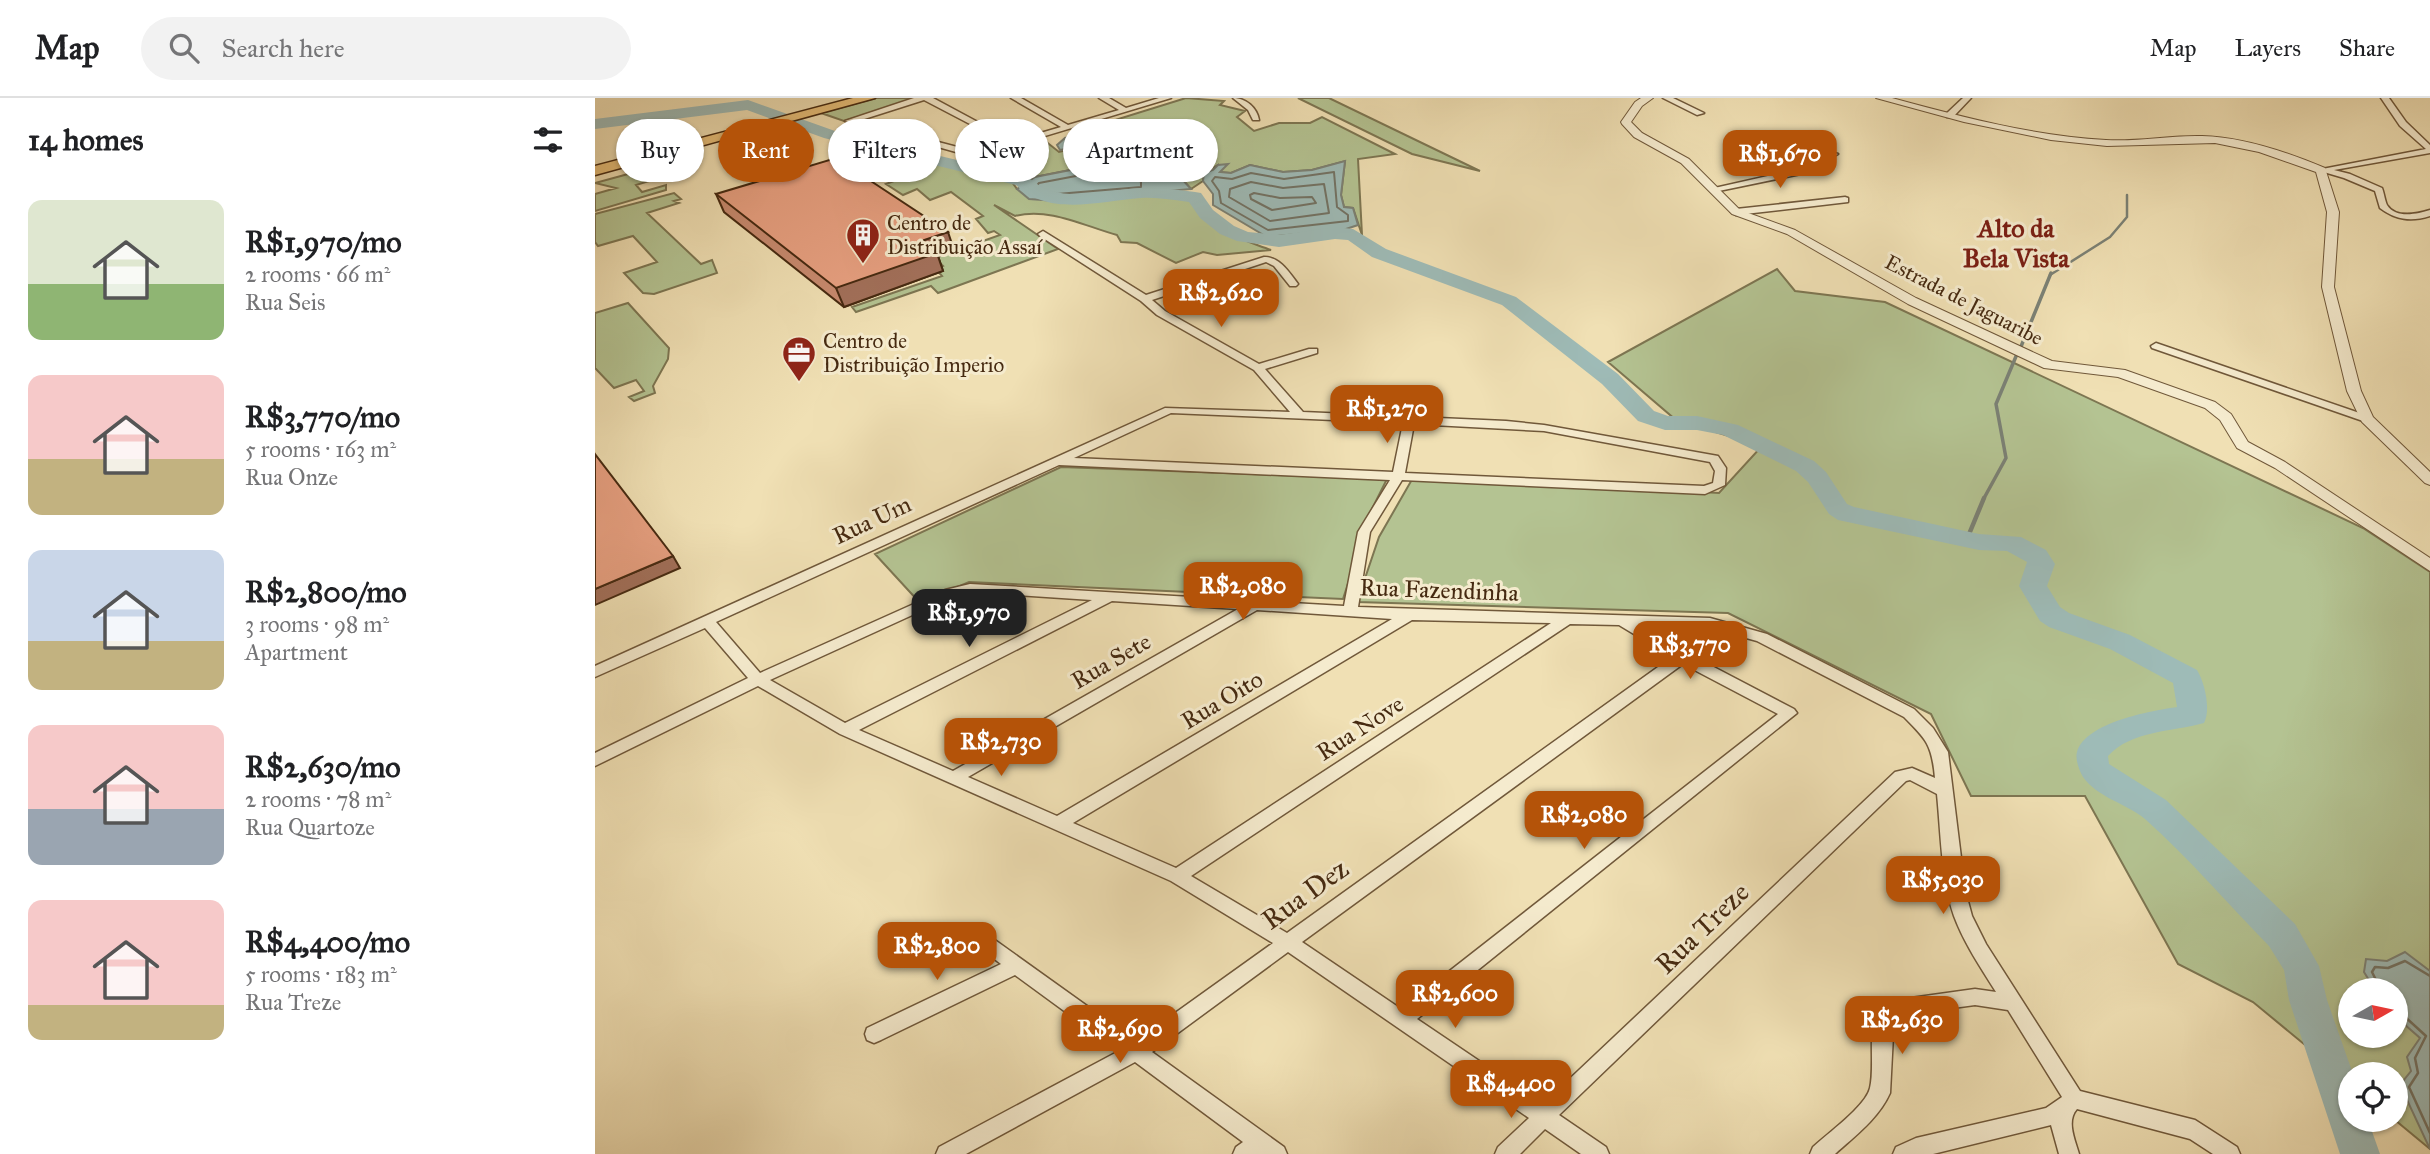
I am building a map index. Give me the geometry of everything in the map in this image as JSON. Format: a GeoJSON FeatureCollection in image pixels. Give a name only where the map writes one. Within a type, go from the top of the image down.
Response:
{"type":"FeatureCollection","features":[{"type":"Feature","properties":{"kind":"highway"},"geometry":{"type":"LineString","coordinates":[[597,155],[788,106],[867,98]]}},
{"type":"Feature","properties":{"kind":"highway"},"geometry":{"type":"LineString","coordinates":[[595,171],[766,126],[818,105]]}},
{"type":"Feature","properties":{"kind":"street"},"geometry":{"type":"LineString","coordinates":[[955,149],[849,121],[856,116],[925,98],[1006,144],[1019,144],[1063,130]]}},
{"type":"Feature","properties":{"kind":"street"},"geometry":{"type":"LineString","coordinates":[[1016,98],[1063,125]]}},
{"type":"Feature","properties":{"kind":"street"},"geometry":{"type":"LineString","coordinates":[[1103,98],[1125,110]]}},
{"type":"Feature","properties":{"kind":"street"},"geometry":{"type":"LineString","coordinates":[[1096,119],[1167,98]]}},
{"type":"Feature","properties":{"kind":"street"},"geometry":{"type":"LineString","coordinates":[[1237,98],[1251,109],[1256,118]]}},
{"type":"Feature","properties":{"kind":"street","name":"Estrada de Jaguaribe"},"geometry":{"type":"LineString","coordinates":[[1647,98],[1638,104],[1626,122],[1639,135],[1685,161],[1736,212],[1791,232],[1912,301],[2049,365],[2120,373],[2210,405],[2226,417],[2242,444],[2280,466],[2430,566]]}},
{"type":"Feature","properties":{"kind":"street"},"geometry":{"type":"LineString","coordinates":[[1667,98],[1700,113]]}},
{"type":"Feature","properties":{"kind":"street"},"geometry":{"type":"LineString","coordinates":[[1881,98],[1950,115],[2105,142],[2210,140],[2298,160],[2321,170],[2347,176],[2379,190],[2383,206],[2396,215],[2416,218],[2430,213]]}},
{"type":"Feature","properties":{"kind":"street"},"geometry":{"type":"LineString","coordinates":[[1950,115],[1967,98]]}},
{"type":"Feature","properties":{"kind":"street"},"geometry":{"type":"LineString","coordinates":[[2385,98],[2403,124],[2430,150]]}},
{"type":"Feature","properties":{"kind":"street"},"geometry":{"type":"LineString","coordinates":[[2321,170],[2430,150]]}},
{"type":"Feature","properties":{"kind":"street"},"geometry":{"type":"LineString","coordinates":[[1714,189],[1798,172],[1835,155]]}},
{"type":"Feature","properties":{"kind":"street"},"geometry":{"type":"LineString","coordinates":[[2321,170],[2333,212],[2327,287],[2354,391],[2367,419],[2430,480]]}},
{"type":"Feature","properties":{"kind":"street"},"geometry":{"type":"LineString","coordinates":[[1736,212],[1845,200]]}},
{"type":"Feature","properties":{"kind":"street"},"geometry":{"type":"LineString","coordinates":[[1043,234],[1145,299],[1161,313],[1258,368],[1300,415],[1543,428],[1714,459],[1720,465],[1721,472],[1719,485],[1706,490],[1057,461]]}},
{"type":"Feature","properties":{"kind":"street"},"geometry":{"type":"LineString","coordinates":[[1145,299],[1267,259],[1277,264],[1293,284]]}},
{"type":"Feature","properties":{"kind":"street"},"geometry":{"type":"LineString","coordinates":[[2156,346],[2367,419]]}},
{"type":"Feature","properties":{"kind":"street"},"geometry":{"type":"LineString","coordinates":[[1258,368],[1313,351]]}},
{"type":"Feature","properties":{"kind":"street","name":"Rua Um"},"geometry":{"type":"LineString","coordinates":[[595,672],[1169,410],[1300,415]]}},
{"type":"Feature","properties":{"kind":"street"},"geometry":{"type":"LineString","coordinates":[[1350,611],[1364,533],[1398,476],[1409,420]]}},
{"type":"Feature","properties":{"kind":"street","name":"Rua Fazendinha"},"geometry":{"type":"LineString","coordinates":[[595,760],[758,680],[950,593],[970,587],[1409,615],[1618,619],[1710,623],[1738,628],[1762,637],[1909,713],[1929,732],[1940,752],[1957,890],[1963,917],[2015,1003],[2069,1105]]}},
{"type":"Feature","properties":{"kind":"street"},"geometry":{"type":"LineString","coordinates":[[845,730],[1108,597]]}},
{"type":"Feature","properties":{"kind":"street","name":"Rua Sete"},"geometry":{"type":"LineString","coordinates":[[953,778],[1255,606]]}},
{"type":"Feature","properties":{"kind":"street","name":"Rua Oito"},"geometry":{"type":"LineString","coordinates":[[1058,824],[1409,615]]}},
{"type":"Feature","properties":{"kind":"street","name":"Rua Nove"},"geometry":{"type":"LineString","coordinates":[[1177,876],[1568,619]]}},
{"type":"Feature","properties":{"kind":"street"},"geometry":{"type":"LineString","coordinates":[[1403,1019],[1789,713],[1682,657],[1618,619]]}},
{"type":"Feature","properties":{"kind":"street"},"geometry":{"type":"LineString","coordinates":[[708,622],[758,680],[845,730],[1177,876],[1287,942],[1599,1154]]}},
{"type":"Feature","properties":{"kind":"street","name":"Rua Dez"},"geometry":{"type":"LineString","coordinates":[[946,1154],[1136,1052],[1682,657]]}},
{"type":"Feature","properties":{"kind":"street","name":"Rua Treze"},"geometry":{"type":"LineString","coordinates":[[1504,1154],[1901,776],[1912,774],[1946,791]]}},
{"type":"Feature","properties":{"kind":"street"},"geometry":{"type":"LineString","coordinates":[[986,943],[1269,1148]]}},
{"type":"Feature","properties":{"kind":"street"},"geometry":{"type":"LineString","coordinates":[[874,1034],[1017,965]]}},
{"type":"Feature","properties":{"kind":"street"},"geometry":{"type":"LineString","coordinates":[[1820,1154],[1867,1111],[1880,1093],[1884,1013],[1889,1007],[1975,997],[2015,1003]]}},
{"type":"Feature","properties":{"kind":"street"},"geometry":{"type":"LineString","coordinates":[[1903,1154],[1916,1147],[1970,1136],[2069,1105],[2195,1130],[2230,1154]]}},
{"type":"Feature","properties":{"kind":"street"},"geometry":{"type":"LineString","coordinates":[[2069,1105],[2061,1123],[2069,1154]]}},
{"type":"Feature","properties":{"kind":"street"},"geometry":{"type":"LineString","coordinates":[[1243,1154],[1269,1148]]}},
{"type":"Feature","properties":{"kind":"green space"},"geometry":{"type":"Polygon","coordinates":[[[876,98],[931,98],[852,119],[838,119],[821,113],[876,98]]]}},
{"type":"Feature","properties":{"kind":"green space"},"geometry":{"type":"Polygon","coordinates":[[[1186,98],[1224,101],[1220,105],[1245,111],[1237,117],[1254,131],[1279,123],[1310,123],[1322,117],[1395,154],[1358,159],[1362,235],[1353,208],[1344,207],[1341,195],[1345,161],[1312,170],[1283,172],[1250,165],[1231,173],[1218,172],[1218,119],[1118,119],[1186,98]]]}},
{"type":"Feature","properties":{"kind":"green space"},"geometry":{"type":"Polygon","coordinates":[[[1298,98],[1329,98],[1480,171],[1412,154],[1298,98]]]}},
{"type":"Feature","properties":{"kind":"green space"},"geometry":{"type":"Polygon","coordinates":[[[1049,144],[1059,152],[1063,151],[1063,171],[1049,174],[1049,144]]]}},
{"type":"Feature","properties":{"kind":"green space"},"geometry":{"type":"Polygon","coordinates":[[[941,165],[955,168],[955,182],[1012,182],[1017,189],[1187,196],[1213,225],[1271,250],[1217,255],[1203,252],[1176,263],[1137,243],[1121,242],[1117,235],[1054,216],[1015,216],[994,205],[1058,249],[938,293],[931,286],[856,312],[852,307],[942,276],[936,269],[943,266],[935,258],[1000,235],[994,231],[988,233],[976,219],[983,216],[951,192],[930,200],[917,189],[903,195],[886,184],[941,182],[941,165]]]}},
{"type":"Feature","properties":{"kind":"green space"},"geometry":{"type":"Polygon","coordinates":[[[616,177],[616,182],[646,182],[636,185],[642,192],[666,185],[666,190],[595,211],[595,194],[616,188],[595,183],[616,177]]]}},
{"type":"Feature","properties":{"kind":"green space"},"geometry":{"type":"Polygon","coordinates":[[[1185,182],[1202,182],[1191,189],[1185,182]]]}},
{"type":"Feature","properties":{"kind":"green space"},"geometry":{"type":"Polygon","coordinates":[[[674,193],[681,199],[674,201],[679,203],[647,213],[701,264],[712,260],[717,273],[654,294],[643,293],[624,273],[657,262],[633,236],[598,246],[595,242],[595,214],[674,193]]]}},
{"type":"Feature","properties":{"kind":"green space"},"geometry":{"type":"Polygon","coordinates":[[[1777,269],[1795,291],[1885,302],[2363,528],[2430,572],[2430,1149],[2408,1131],[2408,1062],[2338,1062],[2338,1072],[2253,1002],[2178,964],[2085,796],[1971,796],[1931,714],[1728,613],[1357,602],[1379,537],[1414,476],[1719,493],[1762,446],[1676,420],[1608,362],[1777,269]]]}},
{"type":"Feature","properties":{"kind":"green space"},"geometry":{"type":"Polygon","coordinates":[[[628,303],[669,348],[668,359],[653,386],[655,393],[634,401],[629,397],[644,391],[636,380],[614,388],[595,368],[595,313],[628,303]]]}},
{"type":"Feature","properties":{"kind":"green space"},"geometry":{"type":"Polygon","coordinates":[[[1061,467],[1387,479],[1372,509],[1343,599],[969,582],[920,603],[875,554],[1061,467]]]}},
{"type":"Feature","properties":{"kind":"water"},"geometry":{"type":"Polygon","coordinates":[[[1063,140],[1063,150],[1060,150],[1057,145],[1063,140]]]}},
{"type":"Feature","properties":{"kind":"water"},"geometry":{"type":"Polygon","coordinates":[[[1345,161],[1341,195],[1344,207],[1353,208],[1358,225],[1346,229],[1267,237],[1213,205],[1213,194],[1204,182],[1218,182],[1218,165],[1228,164],[1220,172],[1231,173],[1250,165],[1283,172],[1312,170],[1345,161]]]}},
{"type":"Feature","properties":{"kind":"water"},"geometry":{"type":"Polygon","coordinates":[[[1063,172],[1063,182],[1185,182],[1191,189],[1057,201],[1029,199],[1017,189],[1028,182],[1049,182],[1049,174],[1063,172]]]}},
{"type":"Feature","properties":{"kind":"water"},"geometry":{"type":"Polygon","coordinates":[[[2405,952],[2430,971],[2430,1149],[2408,1102],[2408,1075],[2411,1071],[2407,1057],[2420,1038],[2408,1028],[2408,978],[2368,978],[2364,972],[2366,959],[2387,961],[2405,952]]]}},
{"type":"Feature","properties":{"kind":"building"},"geometry":{"type":"Polygon","coordinates":[[[828,160],[828,182],[872,182],[948,232],[921,241],[937,253],[836,288],[716,194],[756,182],[814,182],[814,165],[828,160]]]}},
{"type":"Feature","properties":{"kind":"building"},"geometry":{"type":"Polygon","coordinates":[[[595,454],[673,556],[595,589],[595,454]]]}},
{"type":"Feature","properties":{"kind":"waterway"},"geometry":{"type":"LineString","coordinates":[[595,124],[748,105],[830,135],[1022,181],[1045,196],[1077,199],[1147,193],[1195,197],[1206,214],[1227,230],[1244,237],[1279,241],[1335,233],[1353,235],[1379,253],[1509,301],[1610,379],[1646,416],[1665,423],[1697,423],[1730,430],[1805,466],[1817,477],[1838,509],[1847,514],[1979,542],[2012,543],[2037,556],[2042,564],[2033,586],[2050,614],[2059,620],[2120,642],[2187,677],[2193,715],[2138,726],[2112,736],[2092,753],[2094,768],[2104,779],[2155,809],[2282,935],[2301,966],[2308,1000],[2360,1154]]}},
{"type":"Feature","properties":{"kind":"waterway"},"geometry":{"type":"LineString","coordinates":[[2050,275],[2110,237],[2127,217],[2127,195]]}},
{"type":"Feature","properties":{"kind":"waterway"},"geometry":{"type":"LineString","coordinates":[[2020,349],[2050,275]]}},
{"type":"Feature","properties":{"kind":"waterway"},"geometry":{"type":"LineString","coordinates":[[1984,499],[2006,458],[1996,404],[2017,354]]}},
{"type":"Feature","properties":{"kind":"waterway"},"geometry":{"type":"LineString","coordinates":[[1967,539],[1984,499]]}},
{"type":"Feature","properties":{"kind":"place","name":"Centro de Distribuição Assaí"},"geometry":{"type":"Point","coordinates":[863,265]}},
{"type":"Feature","properties":{"kind":"place","name":"Centro de Distribuição Imperio"},"geometry":{"type":"Point","coordinates":[799,383]}},
{"type":"Feature","properties":{"kind":"district","name":"Alto da Bela Vista"},"geometry":{"type":"Point","coordinates":[2016,243]}}]}
